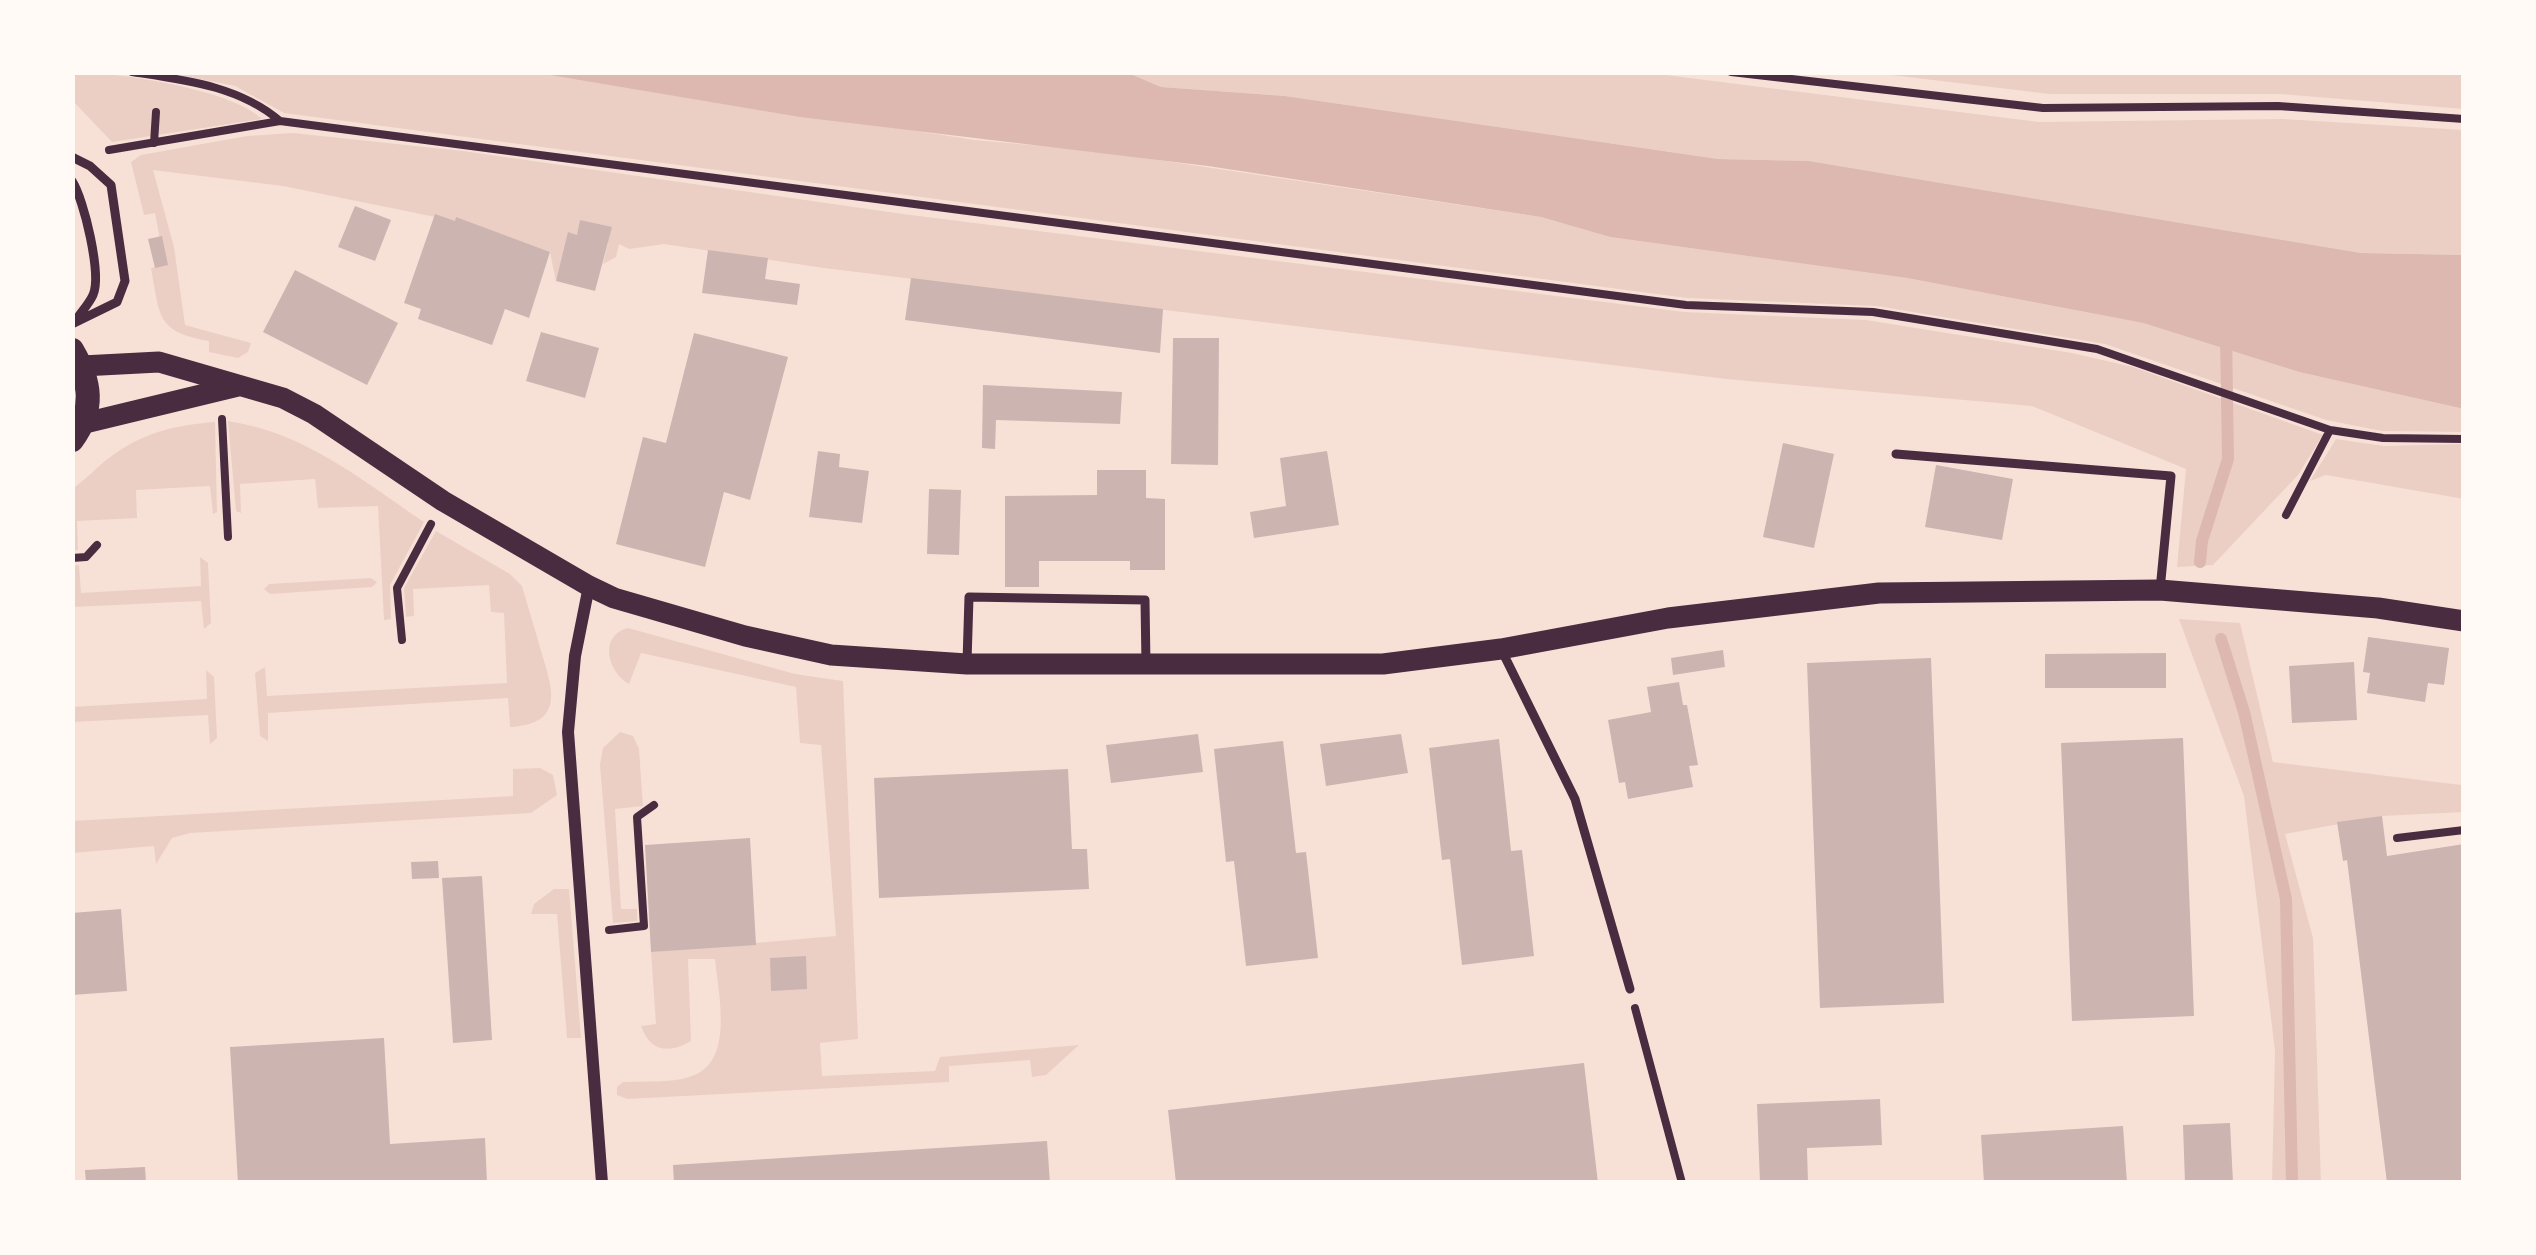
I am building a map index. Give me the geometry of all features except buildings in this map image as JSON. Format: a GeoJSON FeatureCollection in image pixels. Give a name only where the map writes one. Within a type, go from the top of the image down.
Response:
{"type":"FeatureCollection","features":[{"type":"Feature","properties":{"kind":"main road"},"geometry":{"type":"LineString","coordinates":[[77,358],[89,403],[78,431]]}},
{"type":"Feature","properties":{"kind":"street"},"geometry":{"type":"LineString","coordinates":[[77,358],[159,362],[283,398],[314,413],[443,501],[614,598],[831,655],[967,664],[1383,664],[1501,649],[1668,618],[1879,593],[2160,590],[2378,608],[2464,621]]}},
{"type":"Feature","properties":{"kind":"street"},"geometry":{"type":"LineString","coordinates":[[78,431],[244,386]]}},
{"type":"Feature","properties":{"kind":"street"},"geometry":{"type":"LineString","coordinates":[[589,586],[575,656],[568,732],[602,1183]]}},
{"type":"Feature","properties":{"kind":"lane"},"geometry":{"type":"LineString","coordinates":[[72,157],[111,185],[125,281],[117,302],[72,324]]}},
{"type":"Feature","properties":{"kind":"lane"},"geometry":{"type":"LineString","coordinates":[[72,181],[83,201],[96,279],[94,293],[72,324]]}},
{"type":"Feature","properties":{"kind":"lane"},"geometry":{"type":"LineString","coordinates":[[1896,454],[2171,476],[2160,590]]}},
{"type":"Feature","properties":{"kind":"lane"},"geometry":{"type":"LineString","coordinates":[[967,664],[969,597],[1145,600],[1146,665]]}},
{"type":"Feature","properties":{"kind":"lane"},"geometry":{"type":"LineString","coordinates":[[1501,649],[1575,799],[1630,989]]}},
{"type":"Feature","properties":{"kind":"path"},"geometry":{"type":"LineString","coordinates":[[132,72],[229,91],[260,104],[280,122]]}},
{"type":"Feature","properties":{"kind":"path"},"geometry":{"type":"LineString","coordinates":[[1731,72],[2043,108],[2278,106],[2464,118]]}},
{"type":"Feature","properties":{"kind":"path"},"geometry":{"type":"LineString","coordinates":[[154,143],[156,112]]}},
{"type":"Feature","properties":{"kind":"path"},"geometry":{"type":"LineString","coordinates":[[125,150],[280,122],[1686,305],[1873,312],[2097,350],[2330,430],[2383,438],[2464,439]]}},
{"type":"Feature","properties":{"kind":"path"},"geometry":{"type":"LineString","coordinates":[[222,422],[228,537]]}},
{"type":"Feature","properties":{"kind":"path"},"geometry":{"type":"LineString","coordinates":[[2286,515],[2330,430]]}},
{"type":"Feature","properties":{"kind":"path"},"geometry":{"type":"LineString","coordinates":[[402,640],[397,588],[443,501]]}},
{"type":"Feature","properties":{"kind":"path"},"geometry":{"type":"LineString","coordinates":[[72,558],[86,557],[97,545]]}},
{"type":"Feature","properties":{"kind":"path"},"geometry":{"type":"LineString","coordinates":[[583,932],[644,926],[637,817],[654,806]]}},
{"type":"Feature","properties":{"kind":"path"},"geometry":{"type":"LineString","coordinates":[[2397,838],[2464,830]]}},
{"type":"Feature","properties":{"kind":"path"},"geometry":{"type":"LineString","coordinates":[[1630,989],[1682,1183]]}},
{"type":"Feature","properties":{"kind":"shaded area"},"geometry":{"type":"Polygon","coordinates":[[[72,72],[144,79],[200,91],[247,108],[262,119],[112,142],[72,100],[72,72]]]}},
{"type":"Feature","properties":{"kind":"shaded area"},"geometry":{"type":"Polygon","coordinates":[[[164,72],[532,72],[975,140],[1098,151],[1541,217],[1610,237],[1907,278],[2143,323],[2299,372],[2464,409],[2464,432],[2382,431],[2326,420],[2105,344],[1877,306],[1687,298],[284,113],[235,86],[164,72]]]}},
{"type":"Feature","properties":{"kind":"shaded area"},"geometry":{"type":"Polygon","coordinates":[[[532,72],[1126,72],[1161,87],[1285,96],[1718,159],[1809,161],[2361,253],[2464,255],[2464,409],[2299,372],[2143,323],[1907,278],[1610,237],[1541,217],[1208,166],[800,117],[532,72]]]}},
{"type":"Feature","properties":{"kind":"shaded area"},"geometry":{"type":"Polygon","coordinates":[[[1126,72],[1642,72],[2039,122],[2283,119],[2464,130],[2464,255],[2361,253],[1809,161],[1718,159],[1285,96],[1161,87],[1126,72]]]}},
{"type":"Feature","properties":{"kind":"shaded area"},"geometry":{"type":"Polygon","coordinates":[[[1866,72],[2464,72],[2464,109],[2280,94],[2050,94],[1866,72]]]}},
{"type":"Feature","properties":{"kind":"shaded area"},"geometry":{"type":"Polygon","coordinates":[[[293,133],[463,151],[903,214],[1684,312],[1866,320],[2133,367],[2323,435],[2298,475],[2213,565],[2177,567],[2186,469],[2032,406],[1726,379],[824,268],[664,244],[629,249],[619,244],[616,257],[603,264],[608,243],[569,233],[556,281],[550,252],[457,218],[283,186],[153,170],[174,247],[185,325],[251,343],[248,352],[238,358],[209,352],[209,341],[179,333],[159,310],[151,268],[160,240],[155,213],[144,215],[131,162],[141,155],[247,136],[293,133]]]}},
{"type":"Feature","properties":{"kind":"shaded area"},"geometry":{"type":"Polygon","coordinates":[[[228,421],[307,447],[424,522],[390,585],[391,619],[384,620],[378,506],[318,508],[315,479],[240,484],[241,513],[236,511],[228,421]]]}},
{"type":"Feature","properties":{"kind":"shaded area"},"geometry":{"type":"Polygon","coordinates":[[[215,422],[217,512],[213,514],[210,486],[136,490],[137,518],[77,521],[78,550],[72,551],[72,489],[133,442],[172,428],[215,422]]]}},
{"type":"Feature","properties":{"kind":"shaded area"},"geometry":{"type":"Polygon","coordinates":[[[2336,439],[2384,446],[2464,444],[2464,499],[2326,475],[2310,481],[2336,439]]]}},
{"type":"Feature","properties":{"kind":"shaded area"},"geometry":{"type":"Polygon","coordinates":[[[436,531],[510,574],[522,586],[549,679],[547,712],[528,724],[510,727],[508,698],[268,713],[268,741],[260,736],[255,673],[265,667],[267,696],[507,683],[504,613],[491,612],[489,585],[413,589],[414,616],[406,617],[404,588],[436,531]]]}},
{"type":"Feature","properties":{"kind":"shaded area"},"geometry":{"type":"Polygon","coordinates":[[[200,557],[208,563],[211,623],[204,629],[201,601],[72,607],[72,566],[79,565],[81,593],[201,586],[200,557]]]}},
{"type":"Feature","properties":{"kind":"shaded area"},"geometry":{"type":"Polygon","coordinates":[[[371,578],[377,582],[372,587],[270,594],[264,589],[269,584],[371,578]]]}},
{"type":"Feature","properties":{"kind":"shaded area"},"geometry":{"type":"Polygon","coordinates":[[[2179,619],[2240,623],[2273,762],[2461,785],[2464,768],[2464,812],[2382,816],[2285,834],[2313,938],[2321,1183],[2272,1183],[2275,1051],[2244,796],[2179,619]]]}},
{"type":"Feature","properties":{"kind":"shaded area"},"geometry":{"type":"Polygon","coordinates":[[[628,628],[795,674],[843,681],[858,1039],[820,1043],[822,1076],[935,1071],[940,1057],[1079,1045],[1046,1075],[1032,1077],[1030,1060],[949,1066],[949,1082],[627,1099],[617,1095],[623,1082],[674,1080],[704,1070],[719,1043],[715,959],[688,959],[691,1041],[668,1049],[650,1041],[641,1026],[656,1024],[651,952],[836,936],[821,745],[800,743],[796,687],[641,653],[629,684],[616,671],[609,654],[613,638],[628,628]]]}},
{"type":"Feature","properties":{"kind":"shaded area"},"geometry":{"type":"Polygon","coordinates":[[[206,670],[214,677],[217,738],[210,744],[208,715],[72,722],[72,707],[207,699],[206,670]]]}},
{"type":"Feature","properties":{"kind":"shaded area"},"geometry":{"type":"Polygon","coordinates":[[[620,732],[633,736],[639,749],[643,806],[615,809],[621,909],[637,909],[637,921],[613,923],[600,765],[603,748],[620,732]]]}},
{"type":"Feature","properties":{"kind":"shaded area"},"geometry":{"type":"Polygon","coordinates":[[[540,768],[553,775],[557,795],[531,813],[190,833],[172,838],[156,864],[154,846],[72,853],[72,821],[513,796],[513,769],[540,768]]]}},
{"type":"Feature","properties":{"kind":"shaded area"},"geometry":{"type":"Polygon","coordinates":[[[554,889],[569,889],[581,1038],[567,1038],[557,914],[531,914],[534,904],[554,889]]]}},
{"type":"Feature","properties":{"kind":"waterway"},"geometry":{"type":"LineString","coordinates":[[2200,562],[2228,459],[2226,333]]}},
{"type":"Feature","properties":{"kind":"waterway"},"geometry":{"type":"LineString","coordinates":[[2221,639],[2244,712],[2286,899],[2292,1183]]}}]}
